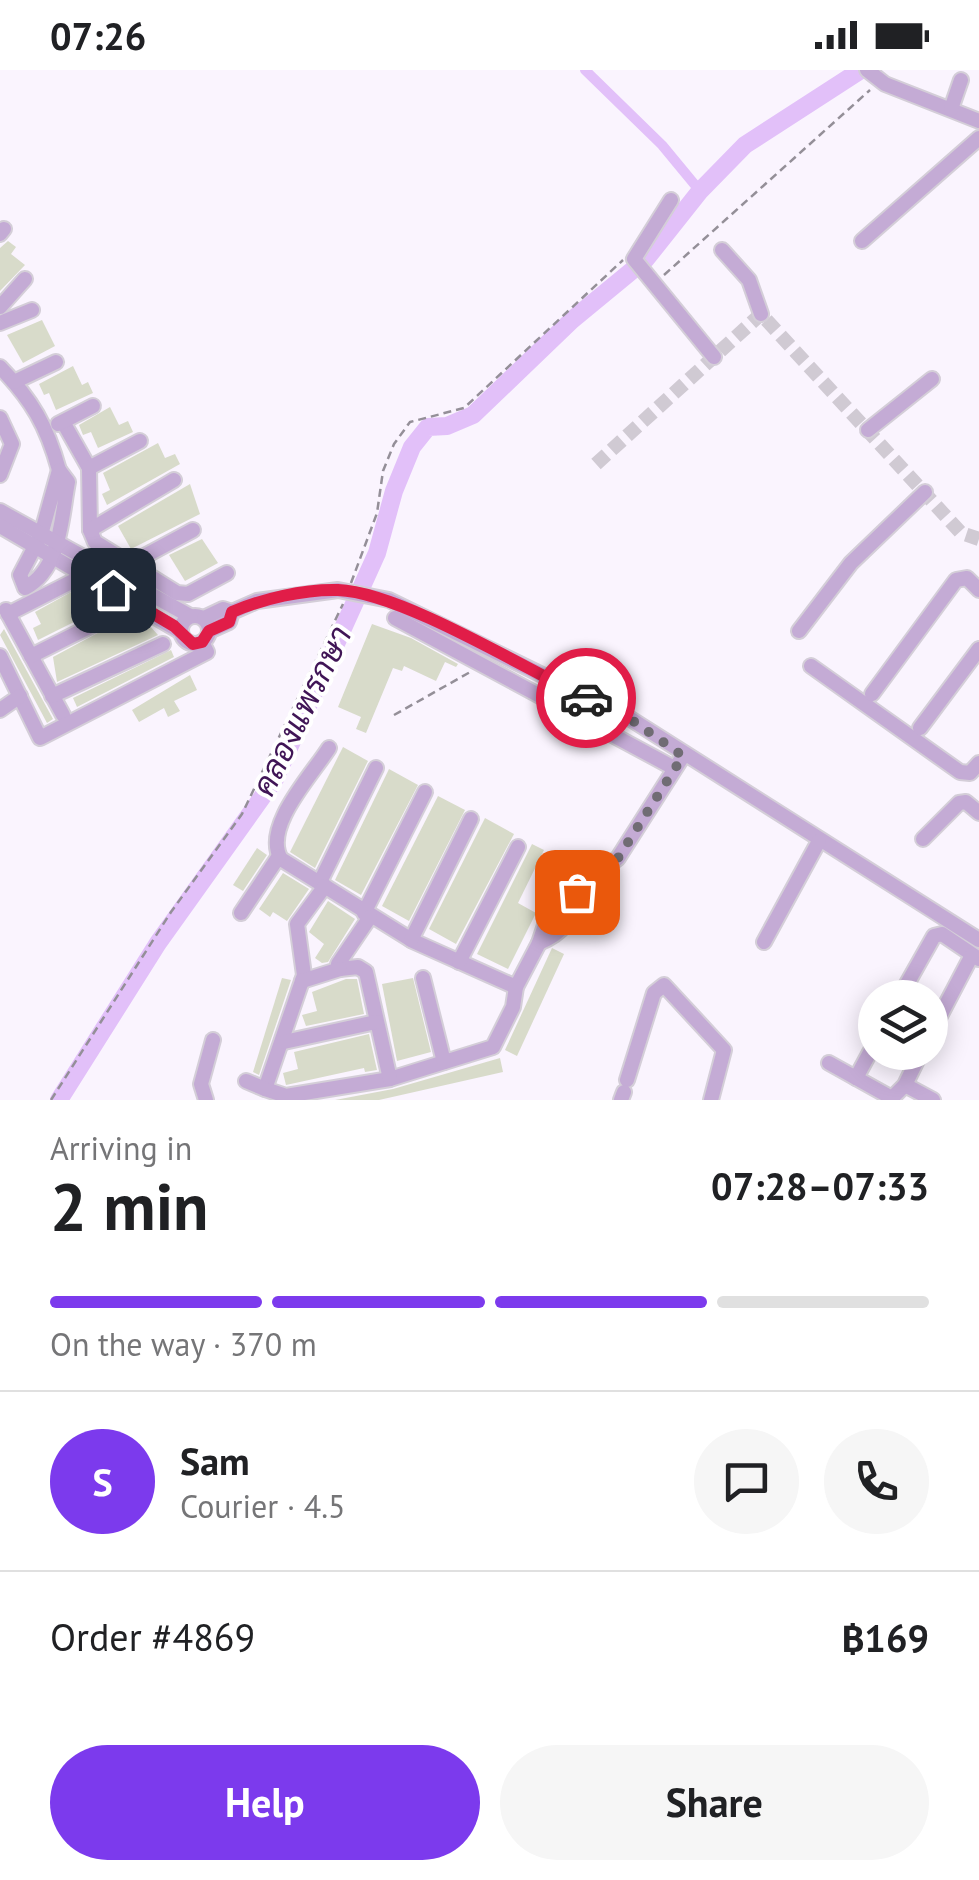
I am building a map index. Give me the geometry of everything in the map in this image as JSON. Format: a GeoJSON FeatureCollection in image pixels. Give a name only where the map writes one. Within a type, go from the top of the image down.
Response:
{"type":"FeatureCollection","features":[{"type":"Feature","properties":{"kind":"street"},"geometry":{"type":"LineString","coordinates":[[869,78],[979,121]]}},
{"type":"Feature","properties":{"kind":"street"},"geometry":{"type":"LineString","coordinates":[[951,108],[962,80]]}},
{"type":"Feature","properties":{"kind":"street"},"geometry":{"type":"LineString","coordinates":[[862,241],[979,138]]}},
{"type":"Feature","properties":{"kind":"street"},"geometry":{"type":"LineString","coordinates":[[670,200],[633,260],[658,279],[714,357]]}},
{"type":"Feature","properties":{"kind":"street"},"geometry":{"type":"LineString","coordinates":[[722,250],[749,280],[761,314]]}},
{"type":"Feature","properties":{"kind":"street"},"geometry":{"type":"LineString","coordinates":[[0,307],[25,279]]}},
{"type":"Feature","properties":{"kind":"street"},"geometry":{"type":"LineString","coordinates":[[0,323],[32,310]]}},
{"type":"Feature","properties":{"kind":"street"},"geometry":{"type":"LineString","coordinates":[[14,382],[56,362]]}},
{"type":"Feature","properties":{"kind":"street"},"geometry":{"type":"LineString","coordinates":[[0,367],[48,430],[59,470],[68,482],[55,550],[37,582],[24,588],[4,613]]}},
{"type":"Feature","properties":{"kind":"street"},"geometry":{"type":"LineString","coordinates":[[868,430],[932,379]]}},
{"type":"Feature","properties":{"kind":"street"},"geometry":{"type":"LineString","coordinates":[[48,430],[93,406]]}},
{"type":"Feature","properties":{"kind":"street"},"geometry":{"type":"LineString","coordinates":[[0,418],[12,444],[0,475]]}},
{"type":"Feature","properties":{"kind":"street"},"geometry":{"type":"LineString","coordinates":[[63,422],[89,468],[90,530],[95,542],[177,593],[188,594],[228,573]]}},
{"type":"Feature","properties":{"kind":"street"},"geometry":{"type":"LineString","coordinates":[[89,468],[140,442]]}},
{"type":"Feature","properties":{"kind":"street"},"geometry":{"type":"LineString","coordinates":[[24,588],[20,574],[38,540],[59,470]]}},
{"type":"Feature","properties":{"kind":"street"},"geometry":{"type":"LineString","coordinates":[[90,530],[174,480]]}},
{"type":"Feature","properties":{"kind":"street"},"geometry":{"type":"LineString","coordinates":[[799,632],[851,563],[925,492]]}},
{"type":"Feature","properties":{"kind":"street"},"geometry":{"type":"LineString","coordinates":[[0,511],[181,632],[189,643],[223,608],[232,612],[257,601],[338,590],[389,600],[626,716],[679,762]]}},
{"type":"Feature","properties":{"kind":"street"},"geometry":{"type":"LineString","coordinates":[[0,526],[38,540]]}},
{"type":"Feature","properties":{"kind":"street"},"geometry":{"type":"LineString","coordinates":[[128,564],[193,530]]}},
{"type":"Feature","properties":{"kind":"street"},"geometry":{"type":"LineString","coordinates":[[0,656],[40,738],[207,652],[201,627],[55,550]]}},
{"type":"Feature","properties":{"kind":"street"},"geometry":{"type":"LineString","coordinates":[[872,694],[956,580],[967,578],[979,590]]}},
{"type":"Feature","properties":{"kind":"street"},"geometry":{"type":"LineString","coordinates":[[4,613],[73,581]]}},
{"type":"Feature","properties":{"kind":"street"},"geometry":{"type":"LineString","coordinates":[[31,656],[120,611]]}},
{"type":"Feature","properties":{"kind":"street"},"geometry":{"type":"LineString","coordinates":[[4,613],[63,715]]}},
{"type":"Feature","properties":{"kind":"street"},"geometry":{"type":"LineString","coordinates":[[395,618],[481,665],[679,762],[819,841],[975,949]]}},
{"type":"Feature","properties":{"kind":"street"},"geometry":{"type":"LineString","coordinates":[[181,632],[182,622],[201,627]]}},
{"type":"Feature","properties":{"kind":"street"},"geometry":{"type":"LineString","coordinates":[[52,696],[164,644]]}},
{"type":"Feature","properties":{"kind":"street"},"geometry":{"type":"LineString","coordinates":[[920,728],[979,649]]}},
{"type":"Feature","properties":{"kind":"street"},"geometry":{"type":"LineString","coordinates":[[811,666],[960,772],[970,773],[979,763]]}},
{"type":"Feature","properties":{"kind":"street"},"geometry":{"type":"LineString","coordinates":[[0,710],[20,696]]}},
{"type":"Feature","properties":{"kind":"street"},"geometry":{"type":"LineString","coordinates":[[328,748],[290,803],[276,844],[279,856],[410,940],[516,987]]}},
{"type":"Feature","properties":{"kind":"street"},"geometry":{"type":"LineString","coordinates":[[246,1081],[286,1096],[390,1078],[492,1047],[513,1007],[516,987],[539,943],[550,910],[618,858],[679,762]]}},
{"type":"Feature","properties":{"kind":"street"},"geometry":{"type":"LineString","coordinates":[[265,1090],[302,982],[296,924],[323,884],[376,768]]}},
{"type":"Feature","properties":{"kind":"street"},"geometry":{"type":"LineString","coordinates":[[340,969],[338,964],[367,915],[425,792]]}},
{"type":"Feature","properties":{"kind":"street"},"geometry":{"type":"LineString","coordinates":[[923,839],[953,806],[966,802],[979,812]]}},
{"type":"Feature","properties":{"kind":"street"},"geometry":{"type":"LineString","coordinates":[[410,940],[471,819]]}},
{"type":"Feature","properties":{"kind":"street"},"geometry":{"type":"LineString","coordinates":[[764,942],[819,841]]}},
{"type":"Feature","properties":{"kind":"street"},"geometry":{"type":"LineString","coordinates":[[459,962],[518,847]]}},
{"type":"Feature","properties":{"kind":"street"},"geometry":{"type":"LineString","coordinates":[[241,913],[279,856]]}},
{"type":"Feature","properties":{"kind":"street"},"geometry":{"type":"LineString","coordinates":[[908,980],[934,936],[942,934],[975,949]]}},
{"type":"Feature","properties":{"kind":"street"},"geometry":{"type":"LineString","coordinates":[[948,997],[975,949]]}},
{"type":"Feature","properties":{"kind":"street"},"geometry":{"type":"LineString","coordinates":[[302,982],[340,969],[358,967],[366,972],[390,1078]]}},
{"type":"Feature","properties":{"kind":"street"},"geometry":{"type":"LineString","coordinates":[[422,978],[444,1062]]}},
{"type":"Feature","properties":{"kind":"street"},"geometry":{"type":"LineString","coordinates":[[624,1091],[654,993],[664,985],[724,1050],[712,1100]]}},
{"type":"Feature","properties":{"kind":"street"},"geometry":{"type":"LineString","coordinates":[[284,1042],[376,1022]]}},
{"type":"Feature","properties":{"kind":"street"},"geometry":{"type":"LineString","coordinates":[[206,1100],[201,1084],[213,1040]]}},
{"type":"Feature","properties":{"kind":"street"},"geometry":{"type":"LineString","coordinates":[[829,1063],[892,1098],[913,1070]]}},
{"type":"Feature","properties":{"kind":"street"},"geometry":{"type":"LineString","coordinates":[[856,1078],[860,1070]]}},
{"type":"Feature","properties":{"kind":"street"},"geometry":{"type":"LineString","coordinates":[[905,1085],[933,1100]]}},
{"type":"Feature","properties":{"kind":"path"},"geometry":{"type":"LineString","coordinates":[[658,279],[869,78]]}},
{"type":"Feature","properties":{"kind":"path"},"geometry":{"type":"LineString","coordinates":[[51,1100],[170,912],[258,786],[369,542],[382,471],[394,444],[410,422],[464,408],[620,260],[633,260]]}},
{"type":"Feature","properties":{"kind":"path"},"geometry":{"type":"LineString","coordinates":[[394,715],[481,665]]}},
{"type":"Feature","properties":{"kind":"building"},"geometry":{"type":"Polygon","coordinates":[[[8,241],[16,247],[11,254],[25,265],[0,291],[0,248],[8,241]]]}},
{"type":"Feature","properties":{"kind":"building"},"geometry":{"type":"Polygon","coordinates":[[[42,320],[55,346],[23,363],[7,335],[42,320]]]}},
{"type":"Feature","properties":{"kind":"building"},"geometry":{"type":"Polygon","coordinates":[[[73,366],[82,385],[88,382],[93,393],[56,410],[49,393],[44,395],[39,384],[73,366]]]}},
{"type":"Feature","properties":{"kind":"building"},"geometry":{"type":"Polygon","coordinates":[[[110,407],[119,425],[128,421],[133,432],[98,448],[91,432],[83,435],[79,425],[110,407]]]}},
{"type":"Feature","properties":{"kind":"building"},"geometry":{"type":"Polygon","coordinates":[[[158,443],[165,458],[175,454],[180,464],[107,505],[102,494],[110,490],[103,473],[158,443]]]}},
{"type":"Feature","properties":{"kind":"building"},"geometry":{"type":"Polygon","coordinates":[[[190,484],[200,514],[131,549],[118,526],[190,484]]]}},
{"type":"Feature","properties":{"kind":"building"},"geometry":{"type":"Polygon","coordinates":[[[202,539],[218,563],[185,581],[169,555],[202,539]]]}},
{"type":"Feature","properties":{"kind":"building"},"geometry":{"type":"Polygon","coordinates":[[[82,586],[92,600],[99,596],[108,605],[38,640],[33,628],[41,624],[35,612],[82,586]]]}},
{"type":"Feature","properties":{"kind":"building"},"geometry":{"type":"Polygon","coordinates":[[[131,615],[138,619],[142,629],[149,625],[158,635],[57,682],[53,657],[131,615]]]}},
{"type":"Feature","properties":{"kind":"building"},"geometry":{"type":"Polygon","coordinates":[[[372,624],[411,638],[458,664],[456,667],[445,662],[436,681],[404,666],[402,671],[393,668],[366,733],[356,729],[361,717],[338,707],[372,624]]]}},
{"type":"Feature","properties":{"kind":"building"},"geometry":{"type":"Polygon","coordinates":[[[4,629],[53,719],[47,723],[0,635],[4,629]]]}},
{"type":"Feature","properties":{"kind":"building"},"geometry":{"type":"Polygon","coordinates":[[[171,650],[174,657],[77,707],[73,698],[171,650]]]}},
{"type":"Feature","properties":{"kind":"building"},"geometry":{"type":"Polygon","coordinates":[[[190,675],[197,690],[174,701],[180,711],[168,717],[164,708],[139,722],[132,710],[190,675]]]}},
{"type":"Feature","properties":{"kind":"building"},"geometry":{"type":"Polygon","coordinates":[[[343,747],[368,761],[315,868],[290,852],[343,747]]]}},
{"type":"Feature","properties":{"kind":"building"},"geometry":{"type":"Polygon","coordinates":[[[389,769],[418,785],[361,895],[335,880],[389,769]]]}},
{"type":"Feature","properties":{"kind":"building"},"geometry":{"type":"Polygon","coordinates":[[[438,796],[465,810],[409,921],[382,906],[438,796]]]}},
{"type":"Feature","properties":{"kind":"building"},"geometry":{"type":"Polygon","coordinates":[[[485,818],[514,834],[456,944],[429,929],[485,818]]]}},
{"type":"Feature","properties":{"kind":"building"},"geometry":{"type":"Polygon","coordinates":[[[532,844],[544,850],[518,903],[536,913],[508,969],[477,954],[532,844]]]}},
{"type":"Feature","properties":{"kind":"building"},"geometry":{"type":"Polygon","coordinates":[[[257,848],[267,855],[243,891],[233,885],[257,848]]]}},
{"type":"Feature","properties":{"kind":"building"},"geometry":{"type":"Polygon","coordinates":[[[283,873],[309,889],[287,921],[273,912],[270,917],[259,909],[283,873]]]}},
{"type":"Feature","properties":{"kind":"building"},"geometry":{"type":"Polygon","coordinates":[[[328,901],[355,919],[328,962],[322,963],[315,958],[324,944],[309,932],[328,901]]]}},
{"type":"Feature","properties":{"kind":"building"},"geometry":{"type":"Polygon","coordinates":[[[552,948],[564,954],[517,1056],[505,1050],[552,948]]]}},
{"type":"Feature","properties":{"kind":"building"},"geometry":{"type":"Polygon","coordinates":[[[282,978],[291,980],[259,1075],[253,1072],[282,978]]]}},
{"type":"Feature","properties":{"kind":"building"},"geometry":{"type":"Polygon","coordinates":[[[413,978],[431,1052],[397,1061],[382,984],[413,978]]]}},
{"type":"Feature","properties":{"kind":"building"},"geometry":{"type":"Polygon","coordinates":[[[346,979],[357,979],[364,1014],[306,1026],[302,1015],[317,1011],[312,992],[346,979]]]}},
{"type":"Feature","properties":{"kind":"building"},"geometry":{"type":"Polygon","coordinates":[[[369,1034],[377,1070],[365,1072],[364,1068],[286,1085],[283,1073],[298,1069],[294,1052],[369,1034]]]}},
{"type":"Feature","properties":{"kind":"building"},"geometry":{"type":"Polygon","coordinates":[[[500,1058],[503,1072],[379,1100],[335,1100],[393,1089],[500,1058]]]}},
{"type":"Feature","properties":{"kind":"waterway"},"geometry":{"type":"LineString","coordinates":[[585,70],[662,145],[700,191]]}},
{"type":"Feature","properties":{"kind":"waterway","name":"คลองแพรกษา"},"geometry":{"type":"LineString","coordinates":[[59,1100],[158,943],[275,779],[377,553],[394,491],[412,447],[428,427],[447,426],[473,415],[572,320],[646,259],[700,191],[745,145],[861,70]]}},
{"type":"Feature","properties":{"kind":"tunnel"},"geometry":{"type":"LineString","coordinates":[[596,464],[761,314],[961,533],[979,539]]}},
{"type":"Feature","properties":{"kind":"way so far"},"geometry":{"type":"LineString","coordinates":[[577,892],[618,858],[683,756],[626,716],[586,698]]}},
{"type":"Feature","properties":{"kind":"route"},"geometry":{"type":"LineString","coordinates":[[113,590],[174,626],[193,644],[206,640],[209,631],[229,622],[232,612],[257,601],[338,590],[389,600],[586,698]]}}]}
